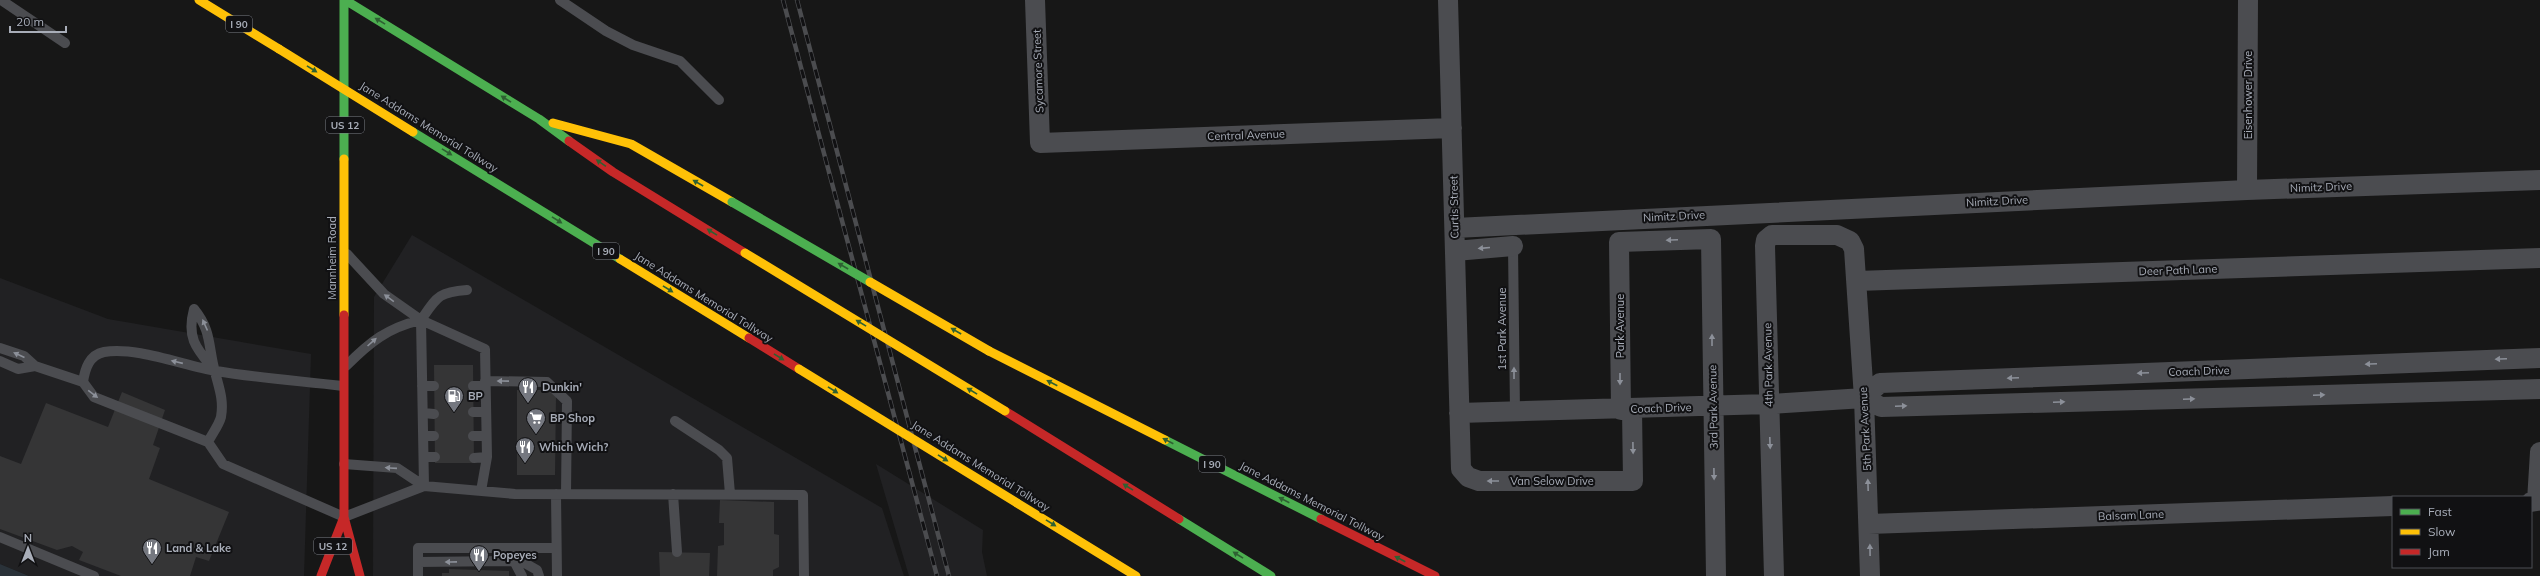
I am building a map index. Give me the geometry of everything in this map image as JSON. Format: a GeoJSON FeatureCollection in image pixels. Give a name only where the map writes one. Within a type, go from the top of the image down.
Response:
{"type":"FeatureCollection","features":[{"type":"Feature","properties":{"kind":"main road","name":"Jane Addams Memorial Tollway"},"geometry":{"type":"LineString","coordinates":[[199,0],[1136,576]]}},
{"type":"Feature","properties":{"kind":"main road","name":"Jane Addams Memorial Tollway"},"geometry":{"type":"LineString","coordinates":[[345,0],[540,119],[613,172],[1005,411],[1271,576]]}},
{"type":"Feature","properties":{"kind":"main road","name":"Mannheim Road"},"geometry":{"type":"LineString","coordinates":[[345,0],[343,368],[344,517],[360,576]]}},
{"type":"Feature","properties":{"kind":"main road","name":"Jane Addams Memorial Tollway"},"geometry":{"type":"LineString","coordinates":[[540,119],[631,144],[989,351],[1435,576]]}},
{"type":"Feature","properties":{"kind":"main road","name":"Mannheim Road"},"geometry":{"type":"LineString","coordinates":[[322,576],[344,517]]}},
{"type":"Feature","properties":{"kind":"street","name":"Sycamore Street"},"geometry":{"type":"LineString","coordinates":[[1035,0],[1040,142]]}},
{"type":"Feature","properties":{"kind":"street","name":"Curtis Street"},"geometry":{"type":"LineString","coordinates":[[1448,0],[1459,413]]}},
{"type":"Feature","properties":{"kind":"street","name":"Eisenhower Drive"},"geometry":{"type":"LineString","coordinates":[[2247,190],[2248,0]]}},
{"type":"Feature","properties":{"kind":"street","name":"Central Avenue"},"geometry":{"type":"LineString","coordinates":[[1040,142],[1452,128]]}},
{"type":"Feature","properties":{"kind":"street","name":"Nimitz Drive"},"geometry":{"type":"LineString","coordinates":[[1455,228],[2247,190],[2540,180]]}},
{"type":"Feature","properties":{"kind":"street","name":"4th Park Avenue"},"geometry":{"type":"LineString","coordinates":[[1774,576],[1766,240],[1772,235],[1837,235],[1850,241],[1854,249],[1857,281]]}},
{"type":"Feature","properties":{"kind":"street","name":"3rd Park Avenue"},"geometry":{"type":"LineString","coordinates":[[1619,242],[1711,239],[1712,407],[1716,576]]}},
{"type":"Feature","properties":{"kind":"street","name":"Park Avenue"},"geometry":{"type":"LineString","coordinates":[[1619,242],[1626,410]]}},
{"type":"Feature","properties":{"kind":"street"},"geometry":{"type":"LineString","coordinates":[[1455,251],[1513,246]]}},
{"type":"Feature","properties":{"kind":"street","name":"Deer Path Lane"},"geometry":{"type":"LineString","coordinates":[[1857,281],[2540,258]]}},
{"type":"Feature","properties":{"kind":"street","name":"5th Park Avenue"},"geometry":{"type":"LineString","coordinates":[[1857,281],[1864,398],[1870,576]]}},
{"type":"Feature","properties":{"kind":"street","name":"Coach Drive"},"geometry":{"type":"LineString","coordinates":[[1459,413],[1712,407],[1864,398],[1880,383],[2540,358]]}},
{"type":"Feature","properties":{"kind":"street"},"geometry":{"type":"LineString","coordinates":[[1864,398],[1881,407],[2540,389]]}},
{"type":"Feature","properties":{"kind":"street","name":"Van Selow Drive"},"geometry":{"type":"LineString","coordinates":[[1459,413],[1461,469],[1472,480],[1633,481],[1626,410]]}},
{"type":"Feature","properties":{"kind":"street"},"geometry":{"type":"LineString","coordinates":[[2532,502],[2538,502],[2540,452]]}},
{"type":"Feature","properties":{"kind":"street","name":"Balsam Lane"},"geometry":{"type":"LineString","coordinates":[[1869,524],[2392,506]]}},
{"type":"Feature","properties":{"kind":"lane"},"geometry":{"type":"LineString","coordinates":[[1,0],[65,43]]}},
{"type":"Feature","properties":{"kind":"lane"},"geometry":{"type":"LineString","coordinates":[[560,0],[606,31],[626,41],[680,61],[719,100]]}},
{"type":"Feature","properties":{"kind":"lane","name":"1st Park Avenue"},"geometry":{"type":"LineString","coordinates":[[1513,246],[1515,412]]}},
{"type":"Feature","properties":{"kind":"lane"},"geometry":{"type":"LineString","coordinates":[[344,250],[384,294],[421,320],[485,349],[487,457],[481,491]]}},
{"type":"Feature","properties":{"kind":"lane"},"geometry":{"type":"LineString","coordinates":[[424,486],[421,320],[435,299],[441,295],[447,292],[467,290]]}},
{"type":"Feature","properties":{"kind":"lane"},"geometry":{"type":"LineString","coordinates":[[208,442],[221,419],[223,394],[215,371],[211,343],[205,322],[194,309],[190,326],[194,346],[215,371]]}},
{"type":"Feature","properties":{"kind":"lane"},"geometry":{"type":"LineString","coordinates":[[343,368],[376,337],[402,325],[421,320]]}},
{"type":"Feature","properties":{"kind":"lane"},"geometry":{"type":"LineString","coordinates":[[0,348],[24,356],[35,366],[83,382],[94,397],[208,442],[223,464],[344,517],[424,486],[481,491],[561,494],[803,495],[804,576]]}},
{"type":"Feature","properties":{"kind":"lane"},"geometry":{"type":"LineString","coordinates":[[83,382],[85,367],[94,356],[104,352],[133,353],[215,371],[343,386]]}},
{"type":"Feature","properties":{"kind":"lane"},"geometry":{"type":"LineString","coordinates":[[0,361],[18,368],[35,366]]}},
{"type":"Feature","properties":{"kind":"lane"},"geometry":{"type":"LineString","coordinates":[[473,386],[485,384],[547,382],[563,394],[567,401],[556,548],[557,576]]}},
{"type":"Feature","properties":{"kind":"lane"},"geometry":{"type":"LineString","coordinates":[[422,386],[434,386]]}},
{"type":"Feature","properties":{"kind":"lane"},"geometry":{"type":"LineString","coordinates":[[473,412],[486,412]]}},
{"type":"Feature","properties":{"kind":"lane"},"geometry":{"type":"LineString","coordinates":[[423,413],[434,414]]}},
{"type":"Feature","properties":{"kind":"lane"},"geometry":{"type":"LineString","coordinates":[[675,421],[719,450],[727,458],[730,494]]}},
{"type":"Feature","properties":{"kind":"lane"},"geometry":{"type":"LineString","coordinates":[[424,436],[434,436]]}},
{"type":"Feature","properties":{"kind":"lane"},"geometry":{"type":"LineString","coordinates":[[473,436],[486,436]]}},
{"type":"Feature","properties":{"kind":"lane"},"geometry":{"type":"LineString","coordinates":[[424,457],[435,457]]}},
{"type":"Feature","properties":{"kind":"lane"},"geometry":{"type":"LineString","coordinates":[[474,458],[487,457]]}},
{"type":"Feature","properties":{"kind":"lane"},"geometry":{"type":"LineString","coordinates":[[344,464],[397,468],[424,486]]}},
{"type":"Feature","properties":{"kind":"lane"},"geometry":{"type":"LineString","coordinates":[[673,494],[677,552]]}},
{"type":"Feature","properties":{"kind":"lane"},"geometry":{"type":"LineString","coordinates":[[0,537],[94,576]]}},
{"type":"Feature","properties":{"kind":"lane"},"geometry":{"type":"LineString","coordinates":[[418,576],[418,548],[556,548]]}},
{"type":"Feature","properties":{"kind":"lane"},"geometry":{"type":"LineString","coordinates":[[514,561],[522,576]]}},
{"type":"Feature","properties":{"kind":"lane"},"geometry":{"type":"LineString","coordinates":[[418,562],[521,561],[537,570],[539,576]]}},
{"type":"Feature","properties":{"kind":"shaded area"},"geometry":{"type":"Polygon","coordinates":[[[412,235],[882,508],[904,576],[373,576],[374,297],[412,235]]]}},
{"type":"Feature","properties":{"kind":"shaded area"},"geometry":{"type":"Polygon","coordinates":[[[0,278],[108,319],[311,354],[304,576],[29,576],[0,564],[0,278]]]}},
{"type":"Feature","properties":{"kind":"shaded area"},"geometry":{"type":"Polygon","coordinates":[[[876,464],[983,530],[982,552],[987,576],[909,576],[876,464]]]}},
{"type":"Feature","properties":{"kind":"shaded area"},"geometry":{"type":"Polygon","coordinates":[[[0,564],[29,576],[0,576],[0,564]]]}},
{"type":"Feature","properties":{"kind":"building","name":"BP"},"geometry":{"type":"Polygon","coordinates":[[[434,365],[473,365],[474,463],[435,463],[434,365]]]}},
{"type":"Feature","properties":{"kind":"building","name":"BP Shop"},"geometry":{"type":"Polygon","coordinates":[[[517,390],[548,390],[556,395],[555,475],[517,475],[517,390]]]}},
{"type":"Feature","properties":{"kind":"building"},"geometry":{"type":"Polygon","coordinates":[[[122,392],[165,410],[153,445],[160,448],[149,479],[229,512],[209,561],[196,557],[190,576],[121,576],[79,560],[83,552],[72,546],[57,550],[0,529],[0,456],[21,464],[46,403],[108,427],[122,392]]]}},
{"type":"Feature","properties":{"kind":"building"},"geometry":{"type":"Polygon","coordinates":[[[720,500],[774,502],[774,534],[779,535],[779,567],[773,570],[773,576],[717,576],[718,546],[724,545],[724,523],[719,523],[720,500]]]}},
{"type":"Feature","properties":{"kind":"building"},"geometry":{"type":"Polygon","coordinates":[[[659,552],[710,553],[709,576],[660,576],[659,552]]]}},
{"type":"Feature","properties":{"kind":"building","name":"Popeyes"},"geometry":{"type":"Polygon","coordinates":[[[449,569],[509,571],[509,576],[442,576],[442,573],[449,573],[449,569]]]}},
{"type":"Feature","properties":{"kind":"railway"},"geometry":{"type":"LineString","coordinates":[[783,0],[937,576]]}},
{"type":"Feature","properties":{"kind":"railway"},"geometry":{"type":"LineString","coordinates":[[797,0],[949,576]]}},
{"type":"Feature","properties":{"kind":"traffic: fast"},"geometry":{"type":"LineString","coordinates":[[344,0],[344,159]]}},
{"type":"Feature","properties":{"kind":"traffic: fast"},"geometry":{"type":"LineString","coordinates":[[345,0],[539,119],[569,141]]}},
{"type":"Feature","properties":{"kind":"traffic: fast"},"geometry":{"type":"LineString","coordinates":[[413,132],[620,259]]}},
{"type":"Feature","properties":{"kind":"traffic: fast"},"geometry":{"type":"LineString","coordinates":[[732,202],[870,282]]}},
{"type":"Feature","properties":{"kind":"traffic: fast"},"geometry":{"type":"LineString","coordinates":[[1165,440],[1321,519]]}},
{"type":"Feature","properties":{"kind":"traffic: fast"},"geometry":{"type":"LineString","coordinates":[[1179,519],[1271,576]]}},
{"type":"Feature","properties":{"kind":"traffic: slow"},"geometry":{"type":"LineString","coordinates":[[199,0],[279,49]]}},
{"type":"Feature","properties":{"kind":"traffic: slow"},"geometry":{"type":"LineString","coordinates":[[279,49],[413,132]]}},
{"type":"Feature","properties":{"kind":"traffic: slow"},"geometry":{"type":"LineString","coordinates":[[553,123],[631,144],[732,202]]}},
{"type":"Feature","properties":{"kind":"traffic: slow"},"geometry":{"type":"LineString","coordinates":[[344,159],[344,315]]}},
{"type":"Feature","properties":{"kind":"traffic: slow"},"geometry":{"type":"LineString","coordinates":[[745,253],[1005,411]]}},
{"type":"Feature","properties":{"kind":"traffic: slow"},"geometry":{"type":"LineString","coordinates":[[620,259],[749,338]]}},
{"type":"Feature","properties":{"kind":"traffic: slow"},"geometry":{"type":"LineString","coordinates":[[870,282],[989,351]]}},
{"type":"Feature","properties":{"kind":"traffic: slow"},"geometry":{"type":"LineString","coordinates":[[989,351],[1165,440]]}},
{"type":"Feature","properties":{"kind":"traffic: slow"},"geometry":{"type":"LineString","coordinates":[[799,369],[1017,503]]}},
{"type":"Feature","properties":{"kind":"traffic: slow"},"geometry":{"type":"LineString","coordinates":[[1017,503],[1136,576]]}},
{"type":"Feature","properties":{"kind":"traffic: jam"},"geometry":{"type":"LineString","coordinates":[[569,141],[613,172],[745,253]]}},
{"type":"Feature","properties":{"kind":"traffic: jam"},"geometry":{"type":"LineString","coordinates":[[344,315],[344,517],[360,576]]}},
{"type":"Feature","properties":{"kind":"traffic: jam"},"geometry":{"type":"LineString","coordinates":[[749,338],[799,369]]}},
{"type":"Feature","properties":{"kind":"traffic: jam"},"geometry":{"type":"LineString","coordinates":[[1005,411],[1179,519]]}},
{"type":"Feature","properties":{"kind":"traffic: jam"},"geometry":{"type":"LineString","coordinates":[[321,576],[344,517]]}},
{"type":"Feature","properties":{"kind":"traffic: jam"},"geometry":{"type":"LineString","coordinates":[[1321,519],[1435,576]]}},
{"type":"Feature","properties":{"kind":"place","name":"Dunkin'"},"geometry":{"type":"Point","coordinates":[528,404]}},
{"type":"Feature","properties":{"kind":"place","name":"BP"},"geometry":{"type":"Point","coordinates":[454,413]}},
{"type":"Feature","properties":{"kind":"place","name":"BP Shop"},"geometry":{"type":"Point","coordinates":[536,435]}},
{"type":"Feature","properties":{"kind":"place","name":"Which Wich?"},"geometry":{"type":"Point","coordinates":[525,464]}},
{"type":"Feature","properties":{"kind":"place","name":"Land & Lake"},"geometry":{"type":"Point","coordinates":[152,565]}},
{"type":"Feature","properties":{"kind":"place","name":"Popeyes"},"geometry":{"type":"Point","coordinates":[479,572]}}]}
